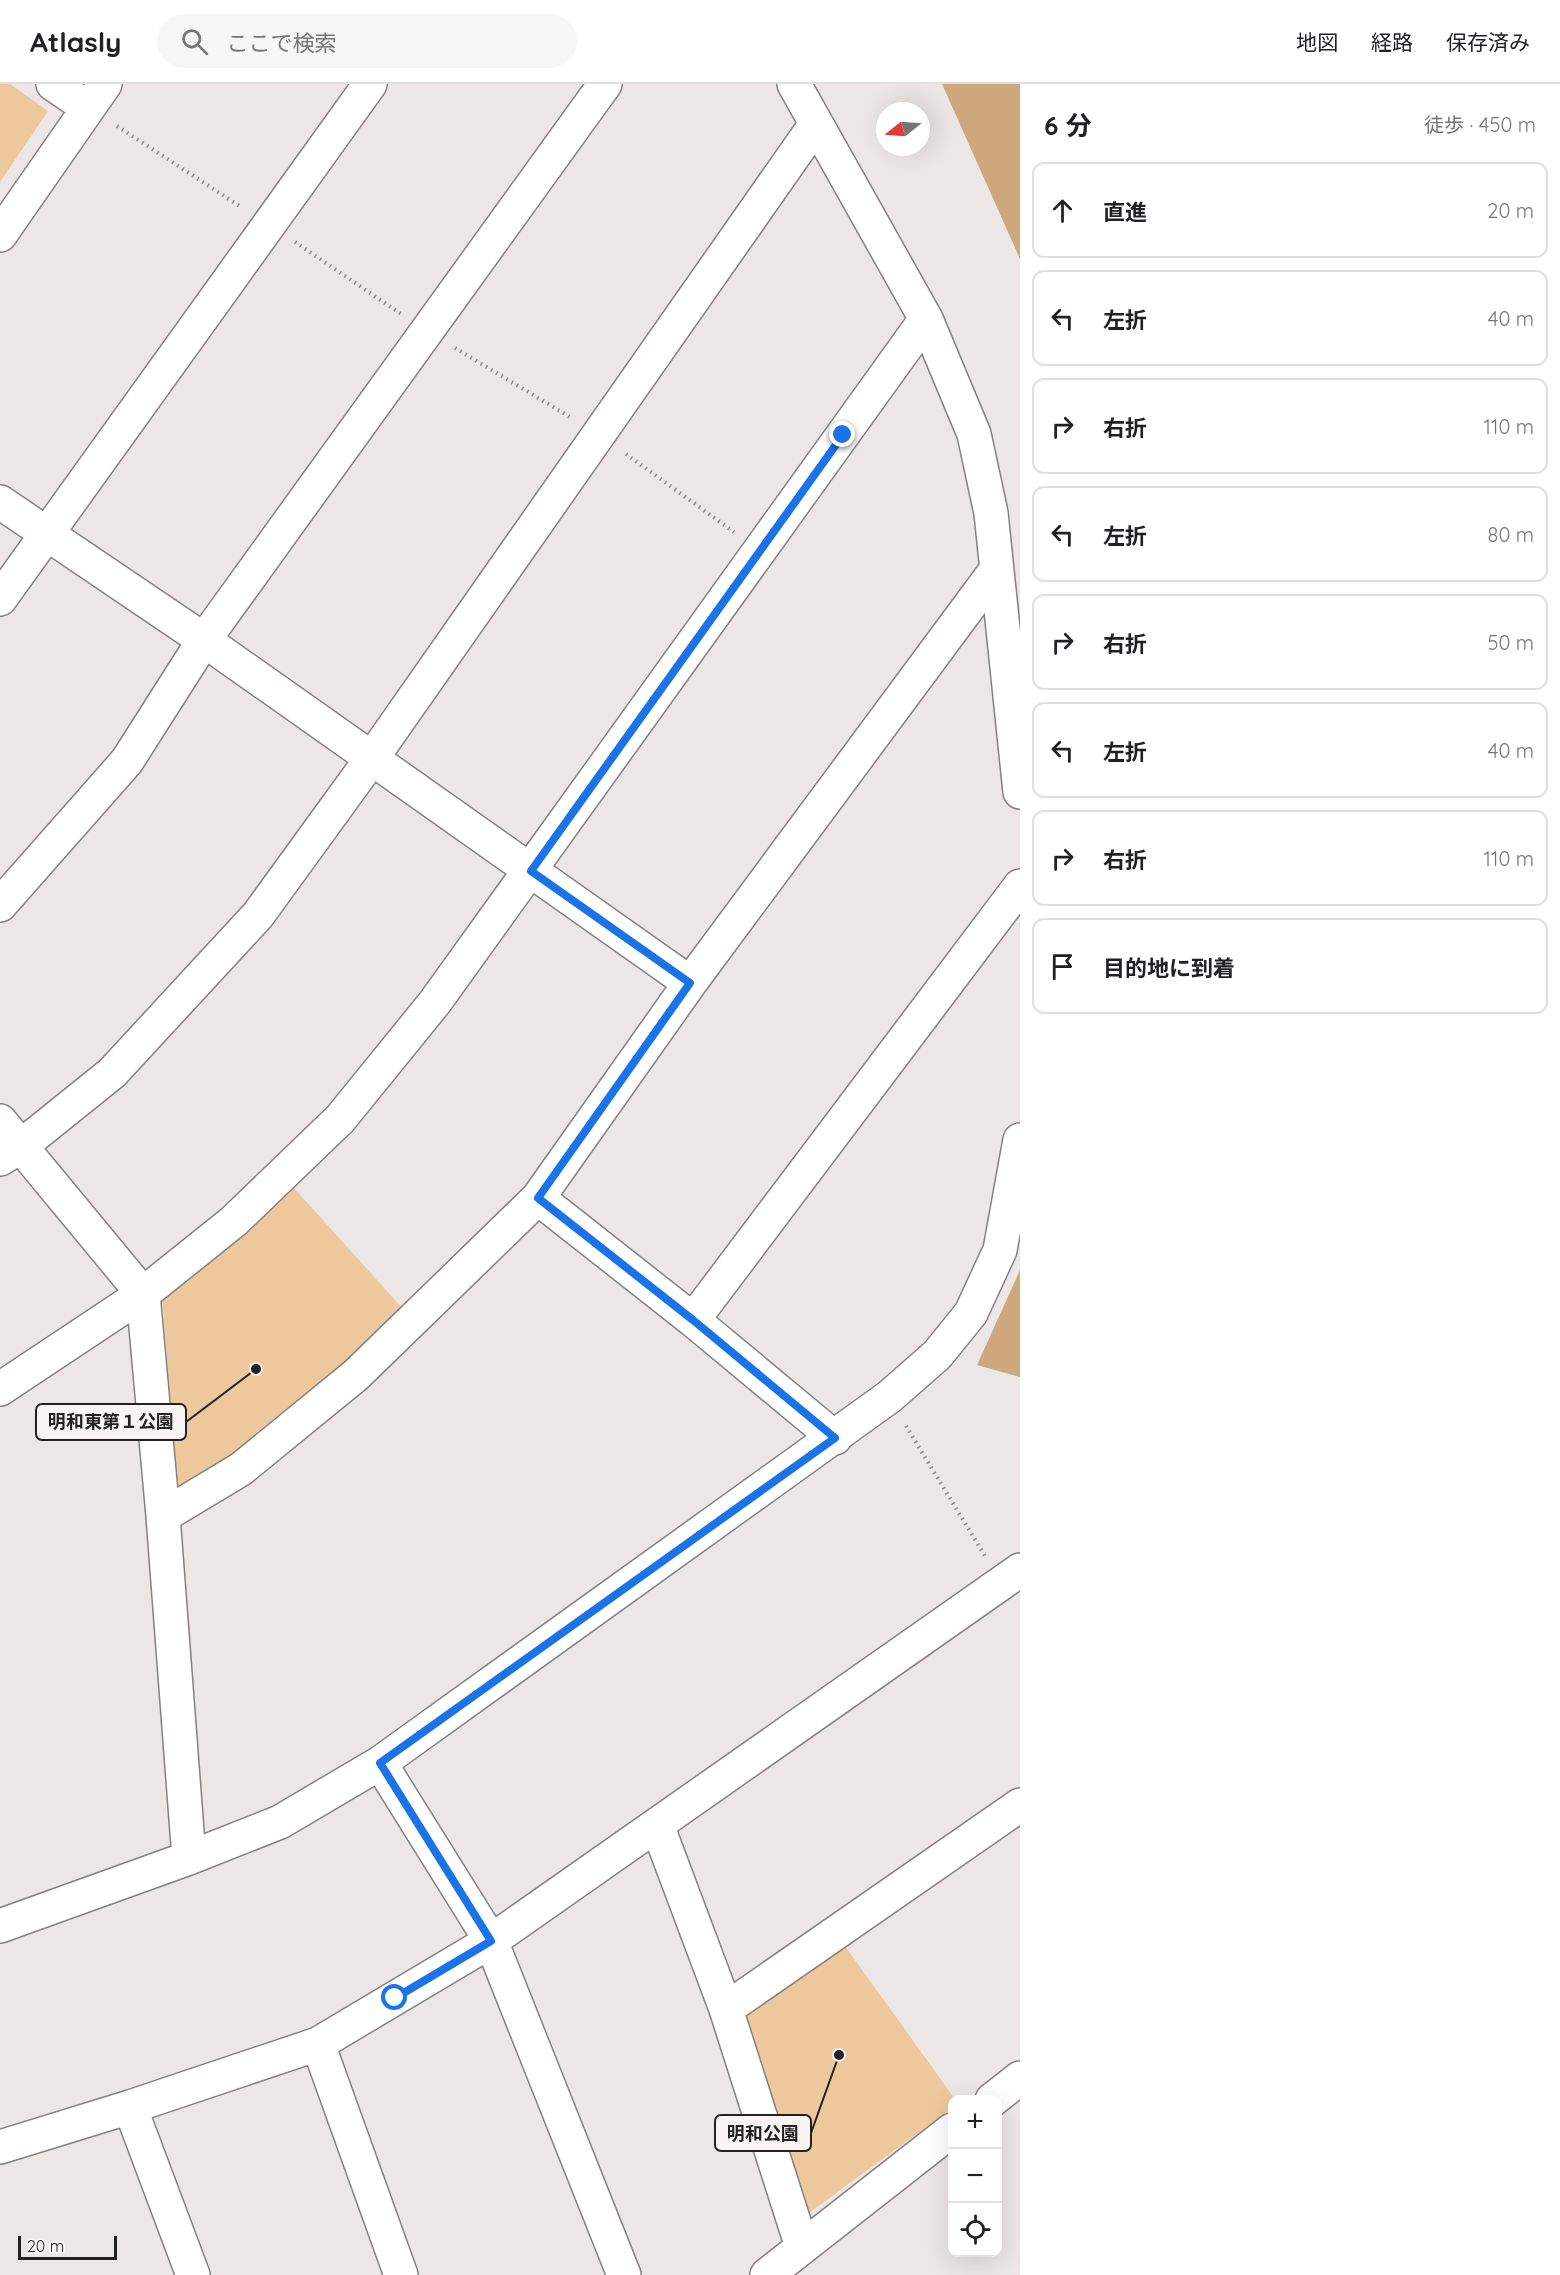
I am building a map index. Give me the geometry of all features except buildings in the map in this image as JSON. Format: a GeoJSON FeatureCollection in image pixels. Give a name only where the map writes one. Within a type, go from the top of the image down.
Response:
{"type":"FeatureCollection","features":[{"type":"Feature","properties":{"kind":"street"},"geometry":{"type":"LineString","coordinates":[[0,235],[97,96],[53,84]]}},
{"type":"Feature","properties":{"kind":"street"},"geometry":{"type":"LineString","coordinates":[[0,599],[370,84]]}},
{"type":"Feature","properties":{"kind":"street"},"geometry":{"type":"LineString","coordinates":[[0,905],[127,761],[204,639],[605,84]]}},
{"type":"Feature","properties":{"kind":"street"},"geometry":{"type":"LineString","coordinates":[[794,84],[926,319],[974,434],[991,513],[1020,792]]}},
{"type":"Feature","properties":{"kind":"street"},"geometry":{"type":"LineString","coordinates":[[10,1153],[112,1073],[258,915],[372,759],[816,124]]}},
{"type":"Feature","properties":{"kind":"street"},"geometry":{"type":"LineString","coordinates":[[0,1389],[143,1294],[234,1221],[340,1119],[435,1002],[531,871],[926,319]]}},
{"type":"Feature","properties":{"kind":"street"},"geometry":{"type":"LineString","coordinates":[[0,502],[204,639],[690,983]]}},
{"type":"Feature","properties":{"kind":"street"},"geometry":{"type":"LineString","coordinates":[[163,1516],[241,1469],[356,1376],[538,1198],[690,983],[996,570]]}},
{"type":"Feature","properties":{"kind":"street"},"geometry":{"type":"LineString","coordinates":[[693,1320],[1020,886]]}},
{"type":"Feature","properties":{"kind":"street"},"geometry":{"type":"LineString","coordinates":[[0,1121],[10,1153],[143,1294],[163,1516],[189,1858]]}},
{"type":"Feature","properties":{"kind":"street"},"geometry":{"type":"LineString","coordinates":[[0,1926],[189,1858],[280,1822],[380,1763],[889,1397],[937,1355],[971,1313],[1000,1250],[1020,1140]]}},
{"type":"Feature","properties":{"kind":"street"},"geometry":{"type":"LineString","coordinates":[[538,1198],[693,1320],[835,1438]]}},
{"type":"Feature","properties":{"kind":"street"},"geometry":{"type":"LineString","coordinates":[[0,2147],[130,2107],[318,2044],[491,1941],[1011,1577]]}},
{"type":"Feature","properties":{"kind":"street"},"geometry":{"type":"LineString","coordinates":[[380,1763],[491,1941],[624,2275]]}},
{"type":"Feature","properties":{"kind":"street"},"geometry":{"type":"LineString","coordinates":[[726,2009],[1020,1805]]}},
{"type":"Feature","properties":{"kind":"street"},"geometry":{"type":"LineString","coordinates":[[657,1825],[726,2009],[802,2247]]}},
{"type":"Feature","properties":{"kind":"street"},"geometry":{"type":"LineString","coordinates":[[318,2044],[401,2275]]}},
{"type":"Feature","properties":{"kind":"street"},"geometry":{"type":"LineString","coordinates":[[130,2107],[193,2275]]}},
{"type":"Feature","properties":{"kind":"street"},"geometry":{"type":"LineString","coordinates":[[767,2275],[948,2133]]}},
{"type":"Feature","properties":{"kind":"path"},"geometry":{"type":"LineString","coordinates":[[889,1397],[1011,1577]]}},
{"type":"Feature","properties":{"kind":"shaded area"},"geometry":{"type":"Polygon","coordinates":[[[0,84],[10,84],[48,111],[0,182],[0,84]]]}},
{"type":"Feature","properties":{"kind":"shaded area"},"geometry":{"type":"Polygon","coordinates":[[[942,84],[1020,84],[1020,259],[942,84]]]}},
{"type":"Feature","properties":{"kind":"shaded area"},"geometry":{"type":"Polygon","coordinates":[[[294,1188],[405,1311],[281,1426],[178,1492],[162,1297],[294,1188]]]}},
{"type":"Feature","properties":{"kind":"shaded area"},"geometry":{"type":"Polygon","coordinates":[[[1020,1270],[1020,1377],[977,1365],[1020,1270]]]}},
{"type":"Feature","properties":{"kind":"shaded area"},"geometry":{"type":"Polygon","coordinates":[[[842,1942],[952,2095],[948,2095],[948,2111],[809,2213],[739,2011],[842,1942]]]}},
{"type":"Feature","properties":{"kind":"place","name":"明和東第１公園"},"geometry":{"type":"Point","coordinates":[256,1369]}},
{"type":"Feature","properties":{"kind":"place","name":"明和公園"},"geometry":{"type":"Point","coordinates":[839,2055]}},
{"type":"Feature","properties":{"kind":"route"},"geometry":{"type":"LineString","coordinates":[[395,1998],[491,1941],[380,1763],[835,1438],[693,1320],[538,1198],[690,983],[531,871],[843,435]]}}]}
